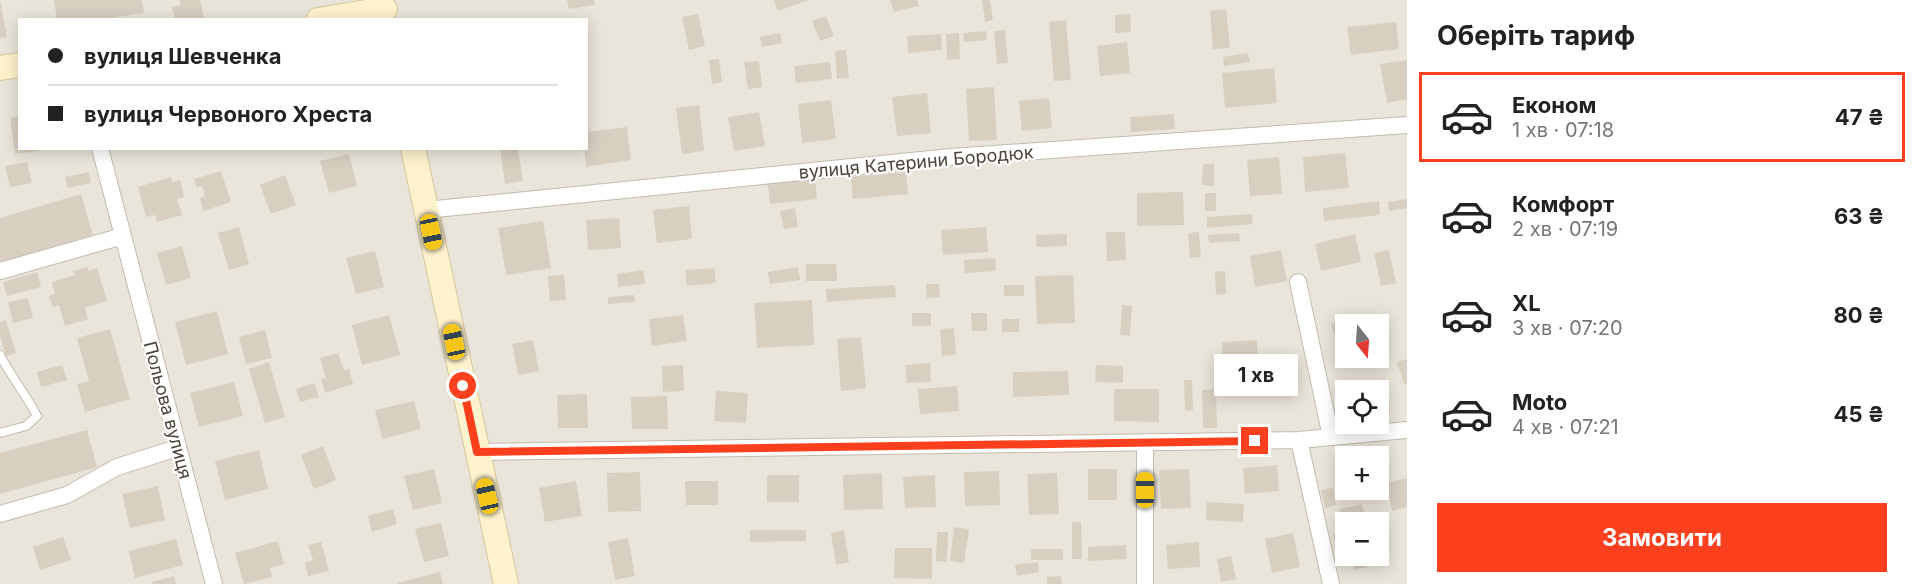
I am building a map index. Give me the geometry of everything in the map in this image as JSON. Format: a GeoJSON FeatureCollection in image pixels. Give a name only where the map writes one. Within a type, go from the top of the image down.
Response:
{"type":"FeatureCollection","features":[{"type":"Feature","properties":{"kind":"street"},"geometry":{"type":"LineString","coordinates":[[331,18],[385,10]]}},
{"type":"Feature","properties":{"kind":"street"},"geometry":{"type":"LineString","coordinates":[[0,68],[18,65]]}},
{"type":"Feature","properties":{"kind":"street","name":"вулиця Катерини Бородюк"},"geometry":{"type":"LineString","coordinates":[[426,210],[951,157],[1407,125]]}},
{"type":"Feature","properties":{"kind":"street","name":"Польова вулиця"},"geometry":{"type":"LineString","coordinates":[[101,150],[214,584]]}},
{"type":"Feature","properties":{"kind":"street"},"geometry":{"type":"LineString","coordinates":[[413,150],[506,584]]}},
{"type":"Feature","properties":{"kind":"street"},"geometry":{"type":"LineString","coordinates":[[0,271],[123,236]]}},
{"type":"Feature","properties":{"kind":"street"},"geometry":{"type":"LineString","coordinates":[[1298,282],[1331,437]]}},
{"type":"Feature","properties":{"kind":"street"},"geometry":{"type":"LineString","coordinates":[[477,452],[1299,440],[1407,430]]}},
{"type":"Feature","properties":{"kind":"street"},"geometry":{"type":"LineString","coordinates":[[1299,440],[1331,584]]}},
{"type":"Feature","properties":{"kind":"street"},"geometry":{"type":"LineString","coordinates":[[1145,442],[1145,584]]}},
{"type":"Feature","properties":{"kind":"street"},"geometry":{"type":"LineString","coordinates":[[0,514],[67,495],[117,467],[177,448]]}},
{"type":"Feature","properties":{"kind":"lane"},"geometry":{"type":"LineString","coordinates":[[0,356],[27,395],[37,416],[26,426],[0,433]]}},
{"type":"Feature","properties":{"kind":"shaded area"},"geometry":{"type":"Polygon","coordinates":[[[0,0],[1407,0],[1407,584],[0,584],[0,0]]]}},
{"type":"Feature","properties":{"kind":"building"},"geometry":{"type":"Polygon","coordinates":[[[0,0],[7,37],[0,38],[0,0]]]}},
{"type":"Feature","properties":{"kind":"building"},"geometry":{"type":"Polygon","coordinates":[[[54,0],[142,0],[144,13],[111,18],[57,18],[54,0]]]}},
{"type":"Feature","properties":{"kind":"building"},"geometry":{"type":"Polygon","coordinates":[[[179,0],[200,0],[204,18],[175,18],[172,7],[181,5],[179,0]]]}},
{"type":"Feature","properties":{"kind":"building"},"geometry":{"type":"Polygon","coordinates":[[[567,0],[594,0],[595,5],[569,9],[567,0]]]}},
{"type":"Feature","properties":{"kind":"building"},"geometry":{"type":"Polygon","coordinates":[[[774,0],[809,0],[778,11],[774,0]]]}},
{"type":"Feature","properties":{"kind":"building"},"geometry":{"type":"Polygon","coordinates":[[[890,0],[917,0],[919,6],[894,12],[890,0]]]}},
{"type":"Feature","properties":{"kind":"building"},"geometry":{"type":"Polygon","coordinates":[[[982,0],[990,0],[993,20],[985,22],[982,0]]]}},
{"type":"Feature","properties":{"kind":"building"},"geometry":{"type":"Polygon","coordinates":[[[1226,9],[1230,48],[1213,49],[1210,11],[1226,9]]]}},
{"type":"Feature","properties":{"kind":"building"},"geometry":{"type":"Polygon","coordinates":[[[698,14],[705,46],[689,50],[682,17],[698,14]]]}},
{"type":"Feature","properties":{"kind":"building"},"geometry":{"type":"Polygon","coordinates":[[[1130,14],[1131,32],[1115,33],[1115,15],[1130,14]]]}},
{"type":"Feature","properties":{"kind":"building"},"geometry":{"type":"Polygon","coordinates":[[[826,16],[834,36],[820,41],[812,21],[826,16]]]}},
{"type":"Feature","properties":{"kind":"building"},"geometry":{"type":"Polygon","coordinates":[[[1066,20],[1071,80],[1054,81],[1049,22],[1066,20]]]}},
{"type":"Feature","properties":{"kind":"building"},"geometry":{"type":"Polygon","coordinates":[[[1396,22],[1399,49],[1351,55],[1347,27],[1396,22]]]}},
{"type":"Feature","properties":{"kind":"building"},"geometry":{"type":"Polygon","coordinates":[[[1005,30],[1008,63],[997,64],[994,31],[1005,30]]]}},
{"type":"Feature","properties":{"kind":"building"},"geometry":{"type":"Polygon","coordinates":[[[986,31],[987,40],[964,42],[963,33],[986,31]]]}},
{"type":"Feature","properties":{"kind":"building"},"geometry":{"type":"Polygon","coordinates":[[[780,33],[782,43],[762,47],[760,37],[780,33]]]}},
{"type":"Feature","properties":{"kind":"building"},"geometry":{"type":"Polygon","coordinates":[[[959,33],[960,59],[947,60],[946,34],[959,33]]]}},
{"type":"Feature","properties":{"kind":"building"},"geometry":{"type":"Polygon","coordinates":[[[941,34],[942,50],[908,53],[907,36],[941,34]]]}},
{"type":"Feature","properties":{"kind":"building"},"geometry":{"type":"Polygon","coordinates":[[[1127,42],[1130,73],[1100,76],[1097,46],[1127,42]]]}},
{"type":"Feature","properties":{"kind":"building"},"geometry":{"type":"Polygon","coordinates":[[[846,50],[849,78],[837,79],[835,51],[846,50]]]}},
{"type":"Feature","properties":{"kind":"building"},"geometry":{"type":"Polygon","coordinates":[[[1248,53],[1250,62],[1224,66],[1223,57],[1248,53]]]}},
{"type":"Feature","properties":{"kind":"building"},"geometry":{"type":"Polygon","coordinates":[[[719,59],[722,82],[712,84],[709,60],[719,59]]]}},
{"type":"Feature","properties":{"kind":"building"},"geometry":{"type":"Polygon","coordinates":[[[1407,60],[1407,99],[1387,103],[1380,64],[1407,60]]]}},
{"type":"Feature","properties":{"kind":"building"},"geometry":{"type":"Polygon","coordinates":[[[759,61],[762,87],[748,89],[744,62],[759,61]]]}},
{"type":"Feature","properties":{"kind":"building"},"geometry":{"type":"Polygon","coordinates":[[[830,62],[832,79],[796,83],[794,66],[830,62]]]}},
{"type":"Feature","properties":{"kind":"building"},"geometry":{"type":"Polygon","coordinates":[[[1274,68],[1277,103],[1225,108],[1222,73],[1274,68]]]}},
{"type":"Feature","properties":{"kind":"building"},"geometry":{"type":"Polygon","coordinates":[[[994,87],[997,140],[969,141],[966,89],[994,87]]]}},
{"type":"Feature","properties":{"kind":"building"},"geometry":{"type":"Polygon","coordinates":[[[927,93],[931,133],[897,136],[892,97],[927,93]]]}},
{"type":"Feature","properties":{"kind":"building"},"geometry":{"type":"Polygon","coordinates":[[[1049,98],[1052,128],[1022,131],[1019,101],[1049,98]]]}},
{"type":"Feature","properties":{"kind":"building"},"geometry":{"type":"Polygon","coordinates":[[[831,100],[836,139],[802,143],[798,104],[831,100]]]}},
{"type":"Feature","properties":{"kind":"building"},"geometry":{"type":"Polygon","coordinates":[[[699,105],[704,151],[682,154],[676,108],[699,105]]]}},
{"type":"Feature","properties":{"kind":"building"},"geometry":{"type":"Polygon","coordinates":[[[759,112],[765,146],[734,151],[728,117],[759,112]]]}},
{"type":"Feature","properties":{"kind":"building"},"geometry":{"type":"Polygon","coordinates":[[[1174,114],[1175,129],[1131,132],[1130,117],[1174,114]]]}},
{"type":"Feature","properties":{"kind":"building"},"geometry":{"type":"Polygon","coordinates":[[[18,116],[18,150],[45,150],[15,154],[10,118],[18,116]]]}},
{"type":"Feature","properties":{"kind":"building"},"geometry":{"type":"Polygon","coordinates":[[[627,127],[631,160],[586,167],[584,150],[588,150],[588,132],[627,127]]]}},
{"type":"Feature","properties":{"kind":"building"},"geometry":{"type":"Polygon","coordinates":[[[500,150],[518,150],[523,181],[505,184],[500,150]]]}},
{"type":"Feature","properties":{"kind":"building"},"geometry":{"type":"Polygon","coordinates":[[[1345,153],[1349,188],[1305,192],[1303,157],[1345,153]]]}},
{"type":"Feature","properties":{"kind":"building"},"geometry":{"type":"Polygon","coordinates":[[[349,154],[357,186],[329,193],[320,161],[349,154]]]}},
{"type":"Feature","properties":{"kind":"building"},"geometry":{"type":"Polygon","coordinates":[[[1279,157],[1282,194],[1250,196],[1247,160],[1279,157]]]}},
{"type":"Feature","properties":{"kind":"building"},"geometry":{"type":"Polygon","coordinates":[[[27,162],[32,183],[10,187],[5,166],[27,162]]]}},
{"type":"Feature","properties":{"kind":"building"},"geometry":{"type":"Polygon","coordinates":[[[1203,164],[1214,164],[1214,186],[1202,185],[1203,164]]]}},
{"type":"Feature","properties":{"kind":"building"},"geometry":{"type":"Polygon","coordinates":[[[221,171],[231,202],[203,211],[200,198],[205,196],[202,186],[197,188],[194,179],[221,171]]]}},
{"type":"Feature","properties":{"kind":"building"},"geometry":{"type":"Polygon","coordinates":[[[89,172],[91,183],[68,188],[65,177],[89,172]]]}},
{"type":"Feature","properties":{"kind":"building"},"geometry":{"type":"Polygon","coordinates":[[[906,172],[908,194],[853,199],[851,177],[906,172]]]}},
{"type":"Feature","properties":{"kind":"building"},"geometry":{"type":"Polygon","coordinates":[[[285,175],[296,205],[271,214],[260,185],[285,175]]]}},
{"type":"Feature","properties":{"kind":"building"},"geometry":{"type":"Polygon","coordinates":[[[171,177],[172,182],[180,180],[184,197],[177,199],[182,215],[157,222],[155,215],[146,217],[138,187],[171,177]]]}},
{"type":"Feature","properties":{"kind":"building"},"geometry":{"type":"Polygon","coordinates":[[[815,180],[817,199],[770,204],[768,185],[815,180]]]}},
{"type":"Feature","properties":{"kind":"building"},"geometry":{"type":"Polygon","coordinates":[[[1183,192],[1184,225],[1137,226],[1137,193],[1183,192]]]}},
{"type":"Feature","properties":{"kind":"building"},"geometry":{"type":"Polygon","coordinates":[[[1205,193],[1216,193],[1216,211],[1205,211],[1205,193]]]}},
{"type":"Feature","properties":{"kind":"building"},"geometry":{"type":"Polygon","coordinates":[[[81,194],[93,235],[0,262],[0,218],[81,194]]]}},
{"type":"Feature","properties":{"kind":"building"},"geometry":{"type":"Polygon","coordinates":[[[1407,199],[1407,208],[1389,211],[1388,202],[1407,199]]]}},
{"type":"Feature","properties":{"kind":"building"},"geometry":{"type":"Polygon","coordinates":[[[1379,201],[1380,215],[1324,221],[1323,208],[1379,201]]]}},
{"type":"Feature","properties":{"kind":"building"},"geometry":{"type":"Polygon","coordinates":[[[689,206],[692,239],[657,243],[653,210],[689,206]]]}},
{"type":"Feature","properties":{"kind":"building"},"geometry":{"type":"Polygon","coordinates":[[[795,208],[798,227],[784,229],[780,211],[795,208]]]}},
{"type":"Feature","properties":{"kind":"building"},"geometry":{"type":"Polygon","coordinates":[[[1252,214],[1253,224],[1207,228],[1207,217],[1252,214]]]}},
{"type":"Feature","properties":{"kind":"building"},"geometry":{"type":"Polygon","coordinates":[[[619,218],[621,248],[588,250],[586,220],[619,218]]]}},
{"type":"Feature","properties":{"kind":"building"},"geometry":{"type":"Polygon","coordinates":[[[543,221],[551,268],[506,275],[498,228],[543,221]]]}},
{"type":"Feature","properties":{"kind":"building"},"geometry":{"type":"Polygon","coordinates":[[[239,227],[249,264],[229,270],[218,233],[239,227]]]}},
{"type":"Feature","properties":{"kind":"building"},"geometry":{"type":"Polygon","coordinates":[[[986,227],[988,252],[943,255],[941,230],[986,227]]]}},
{"type":"Feature","properties":{"kind":"building"},"geometry":{"type":"Polygon","coordinates":[[[1106,232],[1125,232],[1126,260],[1107,261],[1106,232]]]}},
{"type":"Feature","properties":{"kind":"building"},"geometry":{"type":"Polygon","coordinates":[[[1199,232],[1201,257],[1190,258],[1188,233],[1199,232]]]}},
{"type":"Feature","properties":{"kind":"building"},"geometry":{"type":"Polygon","coordinates":[[[1239,233],[1240,241],[1209,243],[1208,235],[1239,233]]]}},
{"type":"Feature","properties":{"kind":"building"},"geometry":{"type":"Polygon","coordinates":[[[1067,234],[1067,246],[1037,247],[1036,235],[1067,234]]]}},
{"type":"Feature","properties":{"kind":"building"},"geometry":{"type":"Polygon","coordinates":[[[1355,234],[1361,262],[1321,271],[1315,244],[1355,234]]]}},
{"type":"Feature","properties":{"kind":"building"},"geometry":{"type":"Polygon","coordinates":[[[182,246],[191,278],[166,285],[157,253],[182,246]]]}},
{"type":"Feature","properties":{"kind":"building"},"geometry":{"type":"Polygon","coordinates":[[[1281,250],[1287,281],[1255,287],[1250,256],[1281,250]]]}},
{"type":"Feature","properties":{"kind":"building"},"geometry":{"type":"Polygon","coordinates":[[[1389,250],[1396,283],[1381,286],[1374,253],[1389,250]]]}},
{"type":"Feature","properties":{"kind":"building"},"geometry":{"type":"Polygon","coordinates":[[[375,251],[384,287],[356,294],[346,258],[375,251]]]}},
{"type":"Feature","properties":{"kind":"building"},"geometry":{"type":"Polygon","coordinates":[[[995,258],[996,271],[965,273],[964,260],[995,258]]]}},
{"type":"Feature","properties":{"kind":"building"},"geometry":{"type":"Polygon","coordinates":[[[806,264],[836,264],[837,281],[806,281],[806,264]]]}},
{"type":"Feature","properties":{"kind":"building"},"geometry":{"type":"Polygon","coordinates":[[[87,267],[89,271],[97,268],[107,301],[85,308],[88,319],[65,326],[59,305],[53,307],[49,296],[55,294],[52,282],[75,275],[73,271],[87,267]]]}},
{"type":"Feature","properties":{"kind":"building"},"geometry":{"type":"Polygon","coordinates":[[[798,267],[800,280],[770,284],[768,272],[798,267]]]}},
{"type":"Feature","properties":{"kind":"building"},"geometry":{"type":"Polygon","coordinates":[[[714,268],[716,283],[687,286],[685,270],[714,268]]]}},
{"type":"Feature","properties":{"kind":"building"},"geometry":{"type":"Polygon","coordinates":[[[643,270],[645,284],[618,287],[617,274],[643,270]]]}},
{"type":"Feature","properties":{"kind":"building"},"geometry":{"type":"Polygon","coordinates":[[[1225,271],[1226,294],[1216,295],[1215,272],[1225,271]]]}},
{"type":"Feature","properties":{"kind":"building"},"geometry":{"type":"Polygon","coordinates":[[[37,272],[41,287],[7,296],[3,282],[37,272]]]}},
{"type":"Feature","properties":{"kind":"building"},"geometry":{"type":"Polygon","coordinates":[[[564,275],[566,300],[550,301],[548,276],[564,275]]]}},
{"type":"Feature","properties":{"kind":"building"},"geometry":{"type":"Polygon","coordinates":[[[1073,275],[1075,323],[1037,324],[1035,276],[1073,275]]]}},
{"type":"Feature","properties":{"kind":"building"},"geometry":{"type":"Polygon","coordinates":[[[926,284],[939,284],[940,297],[927,298],[926,284]]]}},
{"type":"Feature","properties":{"kind":"building"},"geometry":{"type":"Polygon","coordinates":[[[895,285],[896,297],[827,302],[826,289],[895,285]]]}},
{"type":"Feature","properties":{"kind":"building"},"geometry":{"type":"Polygon","coordinates":[[[1004,285],[1024,285],[1024,296],[1004,296],[1004,285]]]}},
{"type":"Feature","properties":{"kind":"building"},"geometry":{"type":"Polygon","coordinates":[[[634,295],[635,302],[608,304],[608,297],[634,295]]]}},
{"type":"Feature","properties":{"kind":"building"},"geometry":{"type":"Polygon","coordinates":[[[28,298],[33,318],[13,323],[8,302],[28,298]]]}},
{"type":"Feature","properties":{"kind":"building"},"geometry":{"type":"Polygon","coordinates":[[[812,300],[814,345],[757,348],[754,303],[812,300]]]}},
{"type":"Feature","properties":{"kind":"building"},"geometry":{"type":"Polygon","coordinates":[[[1122,305],[1132,306],[1130,336],[1120,335],[1122,305]]]}},
{"type":"Feature","properties":{"kind":"building"},"geometry":{"type":"Polygon","coordinates":[[[217,311],[228,354],[186,365],[175,322],[217,311]]]}},
{"type":"Feature","properties":{"kind":"building"},"geometry":{"type":"Polygon","coordinates":[[[912,313],[931,313],[931,326],[912,326],[912,313]]]}},
{"type":"Feature","properties":{"kind":"building"},"geometry":{"type":"Polygon","coordinates":[[[971,313],[987,313],[987,331],[972,331],[971,313]]]}},
{"type":"Feature","properties":{"kind":"building"},"geometry":{"type":"Polygon","coordinates":[[[389,315],[400,355],[362,365],[352,325],[389,315]]]}},
{"type":"Feature","properties":{"kind":"building"},"geometry":{"type":"Polygon","coordinates":[[[683,315],[687,341],[652,346],[649,319],[683,315]]]}},
{"type":"Feature","properties":{"kind":"building"},"geometry":{"type":"Polygon","coordinates":[[[1002,319],[1019,319],[1019,332],[1002,332],[1002,319]]]}},
{"type":"Feature","properties":{"kind":"building"},"geometry":{"type":"Polygon","coordinates":[[[6,320],[16,353],[6,356],[0,336],[0,322],[6,320]]]}},
{"type":"Feature","properties":{"kind":"building"},"geometry":{"type":"Polygon","coordinates":[[[1335,323],[1335,337],[1331,324],[1335,323]]]}},
{"type":"Feature","properties":{"kind":"building"},"geometry":{"type":"Polygon","coordinates":[[[954,328],[956,355],[942,356],[940,329],[954,328]]]}},
{"type":"Feature","properties":{"kind":"building"},"geometry":{"type":"Polygon","coordinates":[[[110,329],[130,399],[85,412],[77,384],[89,381],[77,338],[110,329]]]}},
{"type":"Feature","properties":{"kind":"building"},"geometry":{"type":"Polygon","coordinates":[[[265,330],[272,358],[246,364],[239,337],[265,330]]]}},
{"type":"Feature","properties":{"kind":"building"},"geometry":{"type":"Polygon","coordinates":[[[861,337],[866,388],[841,391],[837,339],[861,337]]]}},
{"type":"Feature","properties":{"kind":"building"},"geometry":{"type":"Polygon","coordinates":[[[533,340],[539,371],[518,375],[512,344],[533,340]]]}},
{"type":"Feature","properties":{"kind":"building"},"geometry":{"type":"Polygon","coordinates":[[[1257,340],[1258,367],[1224,369],[1222,342],[1257,340]]]}},
{"type":"Feature","properties":{"kind":"building"},"geometry":{"type":"Polygon","coordinates":[[[338,353],[344,370],[349,369],[353,384],[325,393],[321,379],[326,378],[320,358],[338,353]]]}},
{"type":"Feature","properties":{"kind":"building"},"geometry":{"type":"Polygon","coordinates":[[[1407,359],[1407,383],[1404,384],[1397,362],[1407,359]]]}},
{"type":"Feature","properties":{"kind":"building"},"geometry":{"type":"Polygon","coordinates":[[[269,362],[285,417],[265,423],[249,369],[269,362]]]}},
{"type":"Feature","properties":{"kind":"building"},"geometry":{"type":"Polygon","coordinates":[[[930,363],[931,382],[907,383],[905,365],[930,363]]]}},
{"type":"Feature","properties":{"kind":"building"},"geometry":{"type":"Polygon","coordinates":[[[62,365],[67,380],[41,387],[37,372],[62,365]]]}},
{"type":"Feature","properties":{"kind":"building"},"geometry":{"type":"Polygon","coordinates":[[[683,365],[684,391],[663,392],[662,366],[683,365]]]}},
{"type":"Feature","properties":{"kind":"building"},"geometry":{"type":"Polygon","coordinates":[[[1096,365],[1123,366],[1123,383],[1095,382],[1096,365]]]}},
{"type":"Feature","properties":{"kind":"building"},"geometry":{"type":"Polygon","coordinates":[[[1068,371],[1069,395],[1013,397],[1013,372],[1068,371]]]}},
{"type":"Feature","properties":{"kind":"building"},"geometry":{"type":"Polygon","coordinates":[[[1184,380],[1192,380],[1193,410],[1185,411],[1184,380]]]}},
{"type":"Feature","properties":{"kind":"building"},"geometry":{"type":"Polygon","coordinates":[[[234,382],[243,416],[199,427],[190,393],[234,382]]]}},
{"type":"Feature","properties":{"kind":"building"},"geometry":{"type":"Polygon","coordinates":[[[314,383],[319,397],[300,402],[296,389],[314,383]]]}},
{"type":"Feature","properties":{"kind":"building"},"geometry":{"type":"Polygon","coordinates":[[[957,386],[959,411],[920,414],[918,389],[957,386]]]}},
{"type":"Feature","properties":{"kind":"building"},"geometry":{"type":"Polygon","coordinates":[[[1114,389],[1159,389],[1159,422],[1114,421],[1114,389]]]}},
{"type":"Feature","properties":{"kind":"building"},"geometry":{"type":"Polygon","coordinates":[[[1216,389],[1217,428],[1203,428],[1202,390],[1216,389]]]}},
{"type":"Feature","properties":{"kind":"building"},"geometry":{"type":"Polygon","coordinates":[[[716,391],[748,393],[746,423],[714,421],[716,391]]]}},
{"type":"Feature","properties":{"kind":"building"},"geometry":{"type":"Polygon","coordinates":[[[587,394],[588,428],[558,428],[557,395],[587,394]]]}},
{"type":"Feature","properties":{"kind":"building"},"geometry":{"type":"Polygon","coordinates":[[[667,396],[668,429],[632,429],[631,397],[667,396]]]}},
{"type":"Feature","properties":{"kind":"building"},"geometry":{"type":"Polygon","coordinates":[[[414,401],[421,429],[382,439],[375,410],[414,401]]]}},
{"type":"Feature","properties":{"kind":"building"},"geometry":{"type":"Polygon","coordinates":[[[87,430],[97,467],[0,494],[0,453],[87,430]]]}},
{"type":"Feature","properties":{"kind":"building"},"geometry":{"type":"Polygon","coordinates":[[[323,446],[336,480],[314,489],[301,455],[323,446]]]}},
{"type":"Feature","properties":{"kind":"building"},"geometry":{"type":"Polygon","coordinates":[[[259,450],[268,489],[225,500],[215,461],[259,450]]]}},
{"type":"Feature","properties":{"kind":"building"},"geometry":{"type":"Polygon","coordinates":[[[1277,465],[1279,491],[1245,494],[1243,468],[1277,465]]]}},
{"type":"Feature","properties":{"kind":"building"},"geometry":{"type":"Polygon","coordinates":[[[434,469],[442,503],[413,510],[404,476],[434,469]]]}},
{"type":"Feature","properties":{"kind":"building"},"geometry":{"type":"Polygon","coordinates":[[[1088,469],[1117,469],[1117,500],[1088,500],[1088,469]]]}},
{"type":"Feature","properties":{"kind":"building"},"geometry":{"type":"Polygon","coordinates":[[[1189,469],[1191,508],[1161,509],[1159,470],[1189,469]]]}},
{"type":"Feature","properties":{"kind":"building"},"geometry":{"type":"Polygon","coordinates":[[[999,471],[1000,505],[965,506],[964,472],[999,471]]]}},
{"type":"Feature","properties":{"kind":"building"},"geometry":{"type":"Polygon","coordinates":[[[640,472],[641,511],[608,512],[607,473],[640,472]]]}},
{"type":"Feature","properties":{"kind":"building"},"geometry":{"type":"Polygon","coordinates":[[[882,473],[883,509],[844,510],[843,475],[882,473]]]}},
{"type":"Feature","properties":{"kind":"building"},"geometry":{"type":"Polygon","coordinates":[[[1057,473],[1059,514],[1029,515],[1027,474],[1057,473]]]}},
{"type":"Feature","properties":{"kind":"building"},"geometry":{"type":"Polygon","coordinates":[[[767,475],[799,475],[799,502],[767,502],[767,475]]]}},
{"type":"Feature","properties":{"kind":"building"},"geometry":{"type":"Polygon","coordinates":[[[935,475],[936,507],[905,508],[903,477],[935,475]]]}},
{"type":"Feature","properties":{"kind":"building"},"geometry":{"type":"Polygon","coordinates":[[[1407,478],[1407,507],[1392,511],[1389,482],[1407,478]]]}},
{"type":"Feature","properties":{"kind":"building"},"geometry":{"type":"Polygon","coordinates":[[[576,481],[582,516],[545,522],[539,488],[576,481]]]}},
{"type":"Feature","properties":{"kind":"building"},"geometry":{"type":"Polygon","coordinates":[[[685,481],[718,481],[718,505],[686,505],[685,481]]]}},
{"type":"Feature","properties":{"kind":"building"},"geometry":{"type":"Polygon","coordinates":[[[158,486],[165,520],[130,528],[122,494],[158,486]]]}},
{"type":"Feature","properties":{"kind":"building"},"geometry":{"type":"Polygon","coordinates":[[[1333,488],[1336,505],[1325,508],[1321,490],[1333,488]]]}},
{"type":"Feature","properties":{"kind":"building"},"geometry":{"type":"Polygon","coordinates":[[[1207,502],[1244,504],[1243,522],[1206,520],[1207,502]]]}},
{"type":"Feature","properties":{"kind":"building"},"geometry":{"type":"Polygon","coordinates":[[[1362,504],[1364,512],[1341,512],[1340,509],[1362,504]]]}},
{"type":"Feature","properties":{"kind":"building"},"geometry":{"type":"Polygon","coordinates":[[[393,509],[397,524],[372,532],[368,516],[393,509]]]}},
{"type":"Feature","properties":{"kind":"building"},"geometry":{"type":"Polygon","coordinates":[[[1072,522],[1081,522],[1082,559],[1072,559],[1072,522]]]}},
{"type":"Feature","properties":{"kind":"building"},"geometry":{"type":"Polygon","coordinates":[[[441,523],[449,556],[424,562],[415,529],[441,523]]]}},
{"type":"Feature","properties":{"kind":"building"},"geometry":{"type":"Polygon","coordinates":[[[954,527],[969,529],[964,563],[950,561],[954,527]]]}},
{"type":"Feature","properties":{"kind":"building"},"geometry":{"type":"Polygon","coordinates":[[[750,530],[806,530],[806,541],[750,542],[750,530]]]}},
{"type":"Feature","properties":{"kind":"building"},"geometry":{"type":"Polygon","coordinates":[[[844,530],[849,562],[836,565],[831,533],[844,530]]]}},
{"type":"Feature","properties":{"kind":"building"},"geometry":{"type":"Polygon","coordinates":[[[937,532],[948,532],[947,562],[936,561],[937,532]]]}},
{"type":"Feature","properties":{"kind":"building"},"geometry":{"type":"Polygon","coordinates":[[[1293,533],[1300,567],[1272,573],[1265,539],[1293,533]]]}},
{"type":"Feature","properties":{"kind":"building"},"geometry":{"type":"Polygon","coordinates":[[[63,537],[71,560],[40,570],[33,547],[63,537]]]}},
{"type":"Feature","properties":{"kind":"building"},"geometry":{"type":"Polygon","coordinates":[[[628,538],[635,576],[615,580],[608,542],[628,538]]]}},
{"type":"Feature","properties":{"kind":"building"},"geometry":{"type":"Polygon","coordinates":[[[176,539],[183,565],[135,578],[129,551],[176,539]]]}},
{"type":"Feature","properties":{"kind":"building"},"geometry":{"type":"Polygon","coordinates":[[[278,541],[284,564],[270,568],[272,577],[244,584],[235,553],[278,541]]]}},
{"type":"Feature","properties":{"kind":"building"},"geometry":{"type":"Polygon","coordinates":[[[321,542],[329,571],[308,576],[305,563],[313,560],[308,545],[321,542]]]}},
{"type":"Feature","properties":{"kind":"building"},"geometry":{"type":"Polygon","coordinates":[[[1199,542],[1200,567],[1168,569],[1166,545],[1199,542]]]}},
{"type":"Feature","properties":{"kind":"building"},"geometry":{"type":"Polygon","coordinates":[[[1126,545],[1127,559],[1088,561],[1088,547],[1126,545]]]}},
{"type":"Feature","properties":{"kind":"building"},"geometry":{"type":"Polygon","coordinates":[[[895,548],[932,548],[932,579],[894,578],[895,548]]]}},
{"type":"Feature","properties":{"kind":"building"},"geometry":{"type":"Polygon","coordinates":[[[1031,549],[1063,549],[1063,560],[1031,560],[1031,549]]]}},
{"type":"Feature","properties":{"kind":"building"},"geometry":{"type":"Polygon","coordinates":[[[1231,556],[1236,579],[1221,582],[1217,559],[1231,556]]]}},
{"type":"Feature","properties":{"kind":"building"},"geometry":{"type":"Polygon","coordinates":[[[1038,562],[1039,572],[1017,576],[1015,565],[1038,562]]]}},
{"type":"Feature","properties":{"kind":"building"},"geometry":{"type":"Polygon","coordinates":[[[1353,566],[1372,566],[1354,570],[1353,566]]]}},
{"type":"Feature","properties":{"kind":"building"},"geometry":{"type":"Polygon","coordinates":[[[440,572],[443,584],[397,583],[440,572]]]}},
{"type":"Feature","properties":{"kind":"building"},"geometry":{"type":"Polygon","coordinates":[[[174,576],[176,584],[153,584],[152,582],[174,576]]]}},
{"type":"Feature","properties":{"kind":"building"},"geometry":{"type":"Polygon","coordinates":[[[1061,576],[1062,584],[1047,584],[1047,577],[1061,576]]]}},
{"type":"Feature","properties":{"kind":"route"},"geometry":{"type":"LineString","coordinates":[[463,386],[477,452],[1255,441]]}}]}
